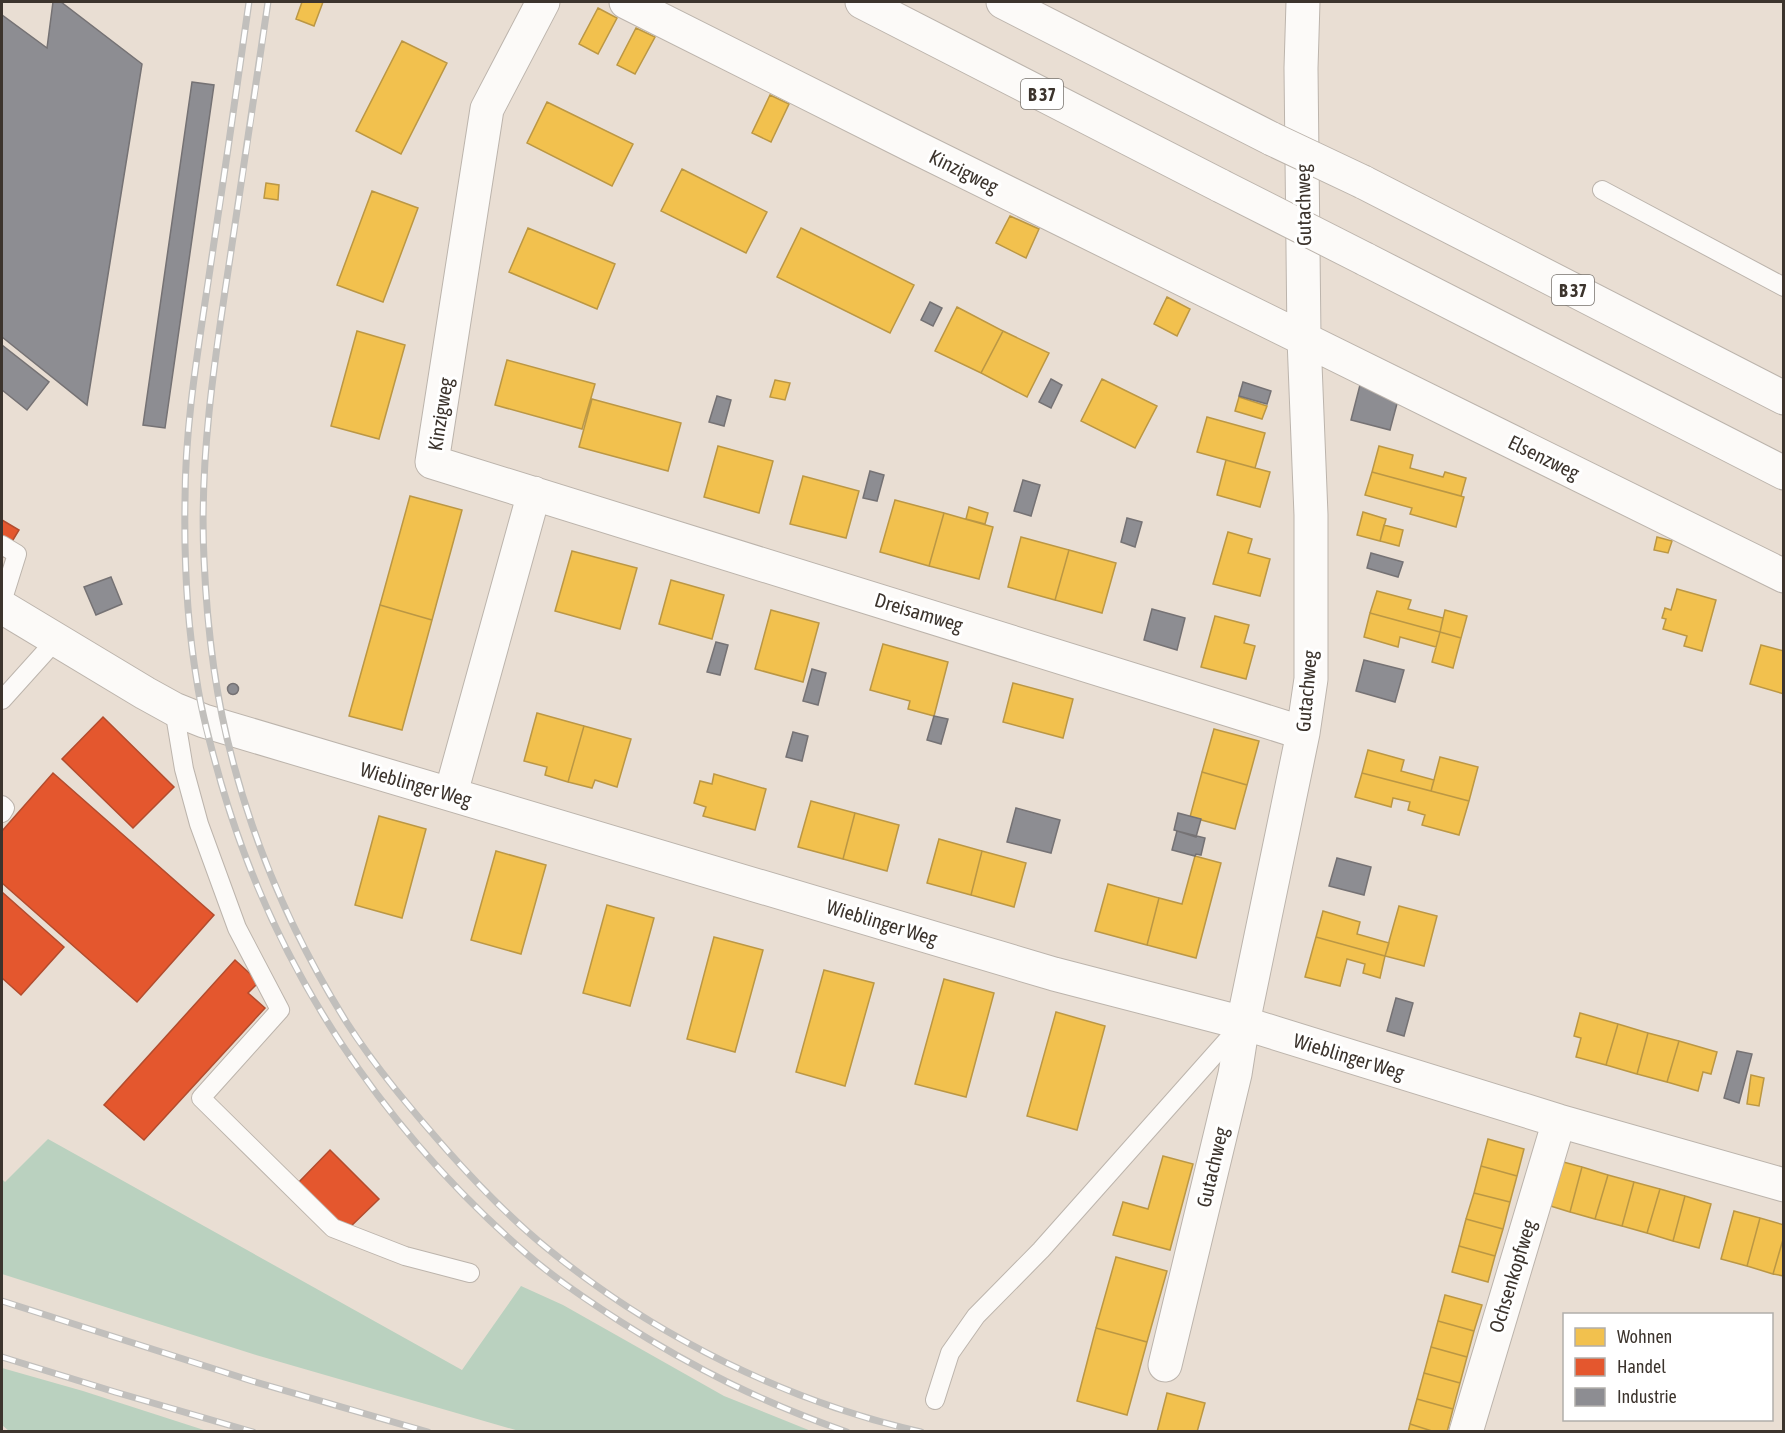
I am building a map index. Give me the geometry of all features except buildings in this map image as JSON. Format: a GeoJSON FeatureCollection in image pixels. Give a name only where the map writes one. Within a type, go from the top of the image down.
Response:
{"type":"FeatureCollection","features":[{"type":"Feature","properties":{"kind":"main road","name":"Kinzigweg"},"geometry":{"type":"LineString","coordinates":[[534,493],[432,462],[487,109],[543,2]]}},
{"type":"Feature","properties":{"kind":"main road","name":"Kinzigweg"},"geometry":{"type":"LineString","coordinates":[[626,2],[1304,339]]}},
{"type":"Feature","properties":{"kind":"main road","name":"B 37"},"geometry":{"type":"LineString","coordinates":[[862,2],[1784,473]]}},
{"type":"Feature","properties":{"kind":"main road","name":"B 37"},"geometry":{"type":"LineString","coordinates":[[1004,2],[1363,182],[1784,398]]}},
{"type":"Feature","properties":{"kind":"main road","name":"Gutachweg"},"geometry":{"type":"LineString","coordinates":[[1165,1365],[1235,1074],[1243,1023],[1303,733],[1311,679],[1311,515],[1304,339],[1301,68],[1303,2]]}},
{"type":"Feature","properties":{"kind":"main road","name":"Elsenzweg"},"geometry":{"type":"LineString","coordinates":[[1304,339],[1784,576]]}},
{"type":"Feature","properties":{"kind":"main road","name":"Dreisamweg"},"geometry":{"type":"LineString","coordinates":[[534,493],[585,511],[955,623],[1303,733]]}},
{"type":"Feature","properties":{"kind":"main road"},"geometry":{"type":"LineString","coordinates":[[451,793],[534,493]]}},
{"type":"Feature","properties":{"kind":"main road","name":"Wieblinger Weg"},"geometry":{"type":"LineString","coordinates":[[2,607],[174,709],[204,721],[1054,974],[1243,1023],[1559,1121],[1784,1185]]}},
{"type":"Feature","properties":{"kind":"main road","name":"Ochsenkopfweg"},"geometry":{"type":"LineString","coordinates":[[1466,1431],[1559,1121]]}},
{"type":"Feature","properties":{"kind":"lane"},"geometry":{"type":"LineString","coordinates":[[1602,190],[1784,287]]}},
{"type":"Feature","properties":{"kind":"lane"},"geometry":{"type":"LineString","coordinates":[[2,545],[17,554],[2,602]]}},
{"type":"Feature","properties":{"kind":"lane"},"geometry":{"type":"LineString","coordinates":[[2,700],[56,640]]}},
{"type":"Feature","properties":{"kind":"lane"},"geometry":{"type":"LineString","coordinates":[[174,709],[184,769],[199,824],[237,928],[280,1010],[201,1098],[333,1228],[405,1256],[470,1273]]}},
{"type":"Feature","properties":{"kind":"lane"},"geometry":{"type":"LineString","coordinates":[[2,805],[5,808],[2,813]]}},
{"type":"Feature","properties":{"kind":"lane"},"geometry":{"type":"LineString","coordinates":[[935,1400],[950,1353],[976,1316],[1041,1250],[1243,1023]]}},
{"type":"Feature","properties":{"kind":"green space"},"geometry":{"type":"Polygon","coordinates":[[[48,1139],[462,1370],[521,1286],[563,1305],[724,1396],[811,1431],[519,1431],[256,1355],[2,1274],[2,1179],[5,1182],[48,1139]]]}},
{"type":"Feature","properties":{"kind":"green space"},"geometry":{"type":"Polygon","coordinates":[[[2,1368],[83,1391],[207,1431],[9,1431],[2,1425],[2,1368]]]}},
{"type":"Feature","properties":{"kind":"railway"},"geometry":{"type":"LineString","coordinates":[[249,2],[193,388],[187,444],[185,546],[191,637],[204,721],[221,783],[244,852],[271,918],[304,982],[341,1042],[382,1100],[427,1155],[476,1207],[529,1256],[551,1274],[621,1322],[703,1370],[759,1397],[847,1432]]}},
{"type":"Feature","properties":{"kind":"railway"},"geometry":{"type":"LineString","coordinates":[[268,2],[214,370],[206,445],[203,521],[207,611],[221,712],[243,796],[280,897],[329,993],[370,1056],[458,1162],[534,1238],[589,1281],[633,1310],[724,1362],[821,1403],[921,1432]]}},
{"type":"Feature","properties":{"kind":"railway"},"geometry":{"type":"LineString","coordinates":[[2,1301],[252,1381],[428,1432]]}},
{"type":"Feature","properties":{"kind":"railway"},"geometry":{"type":"LineString","coordinates":[[2,1357],[253,1432]]}}]}
